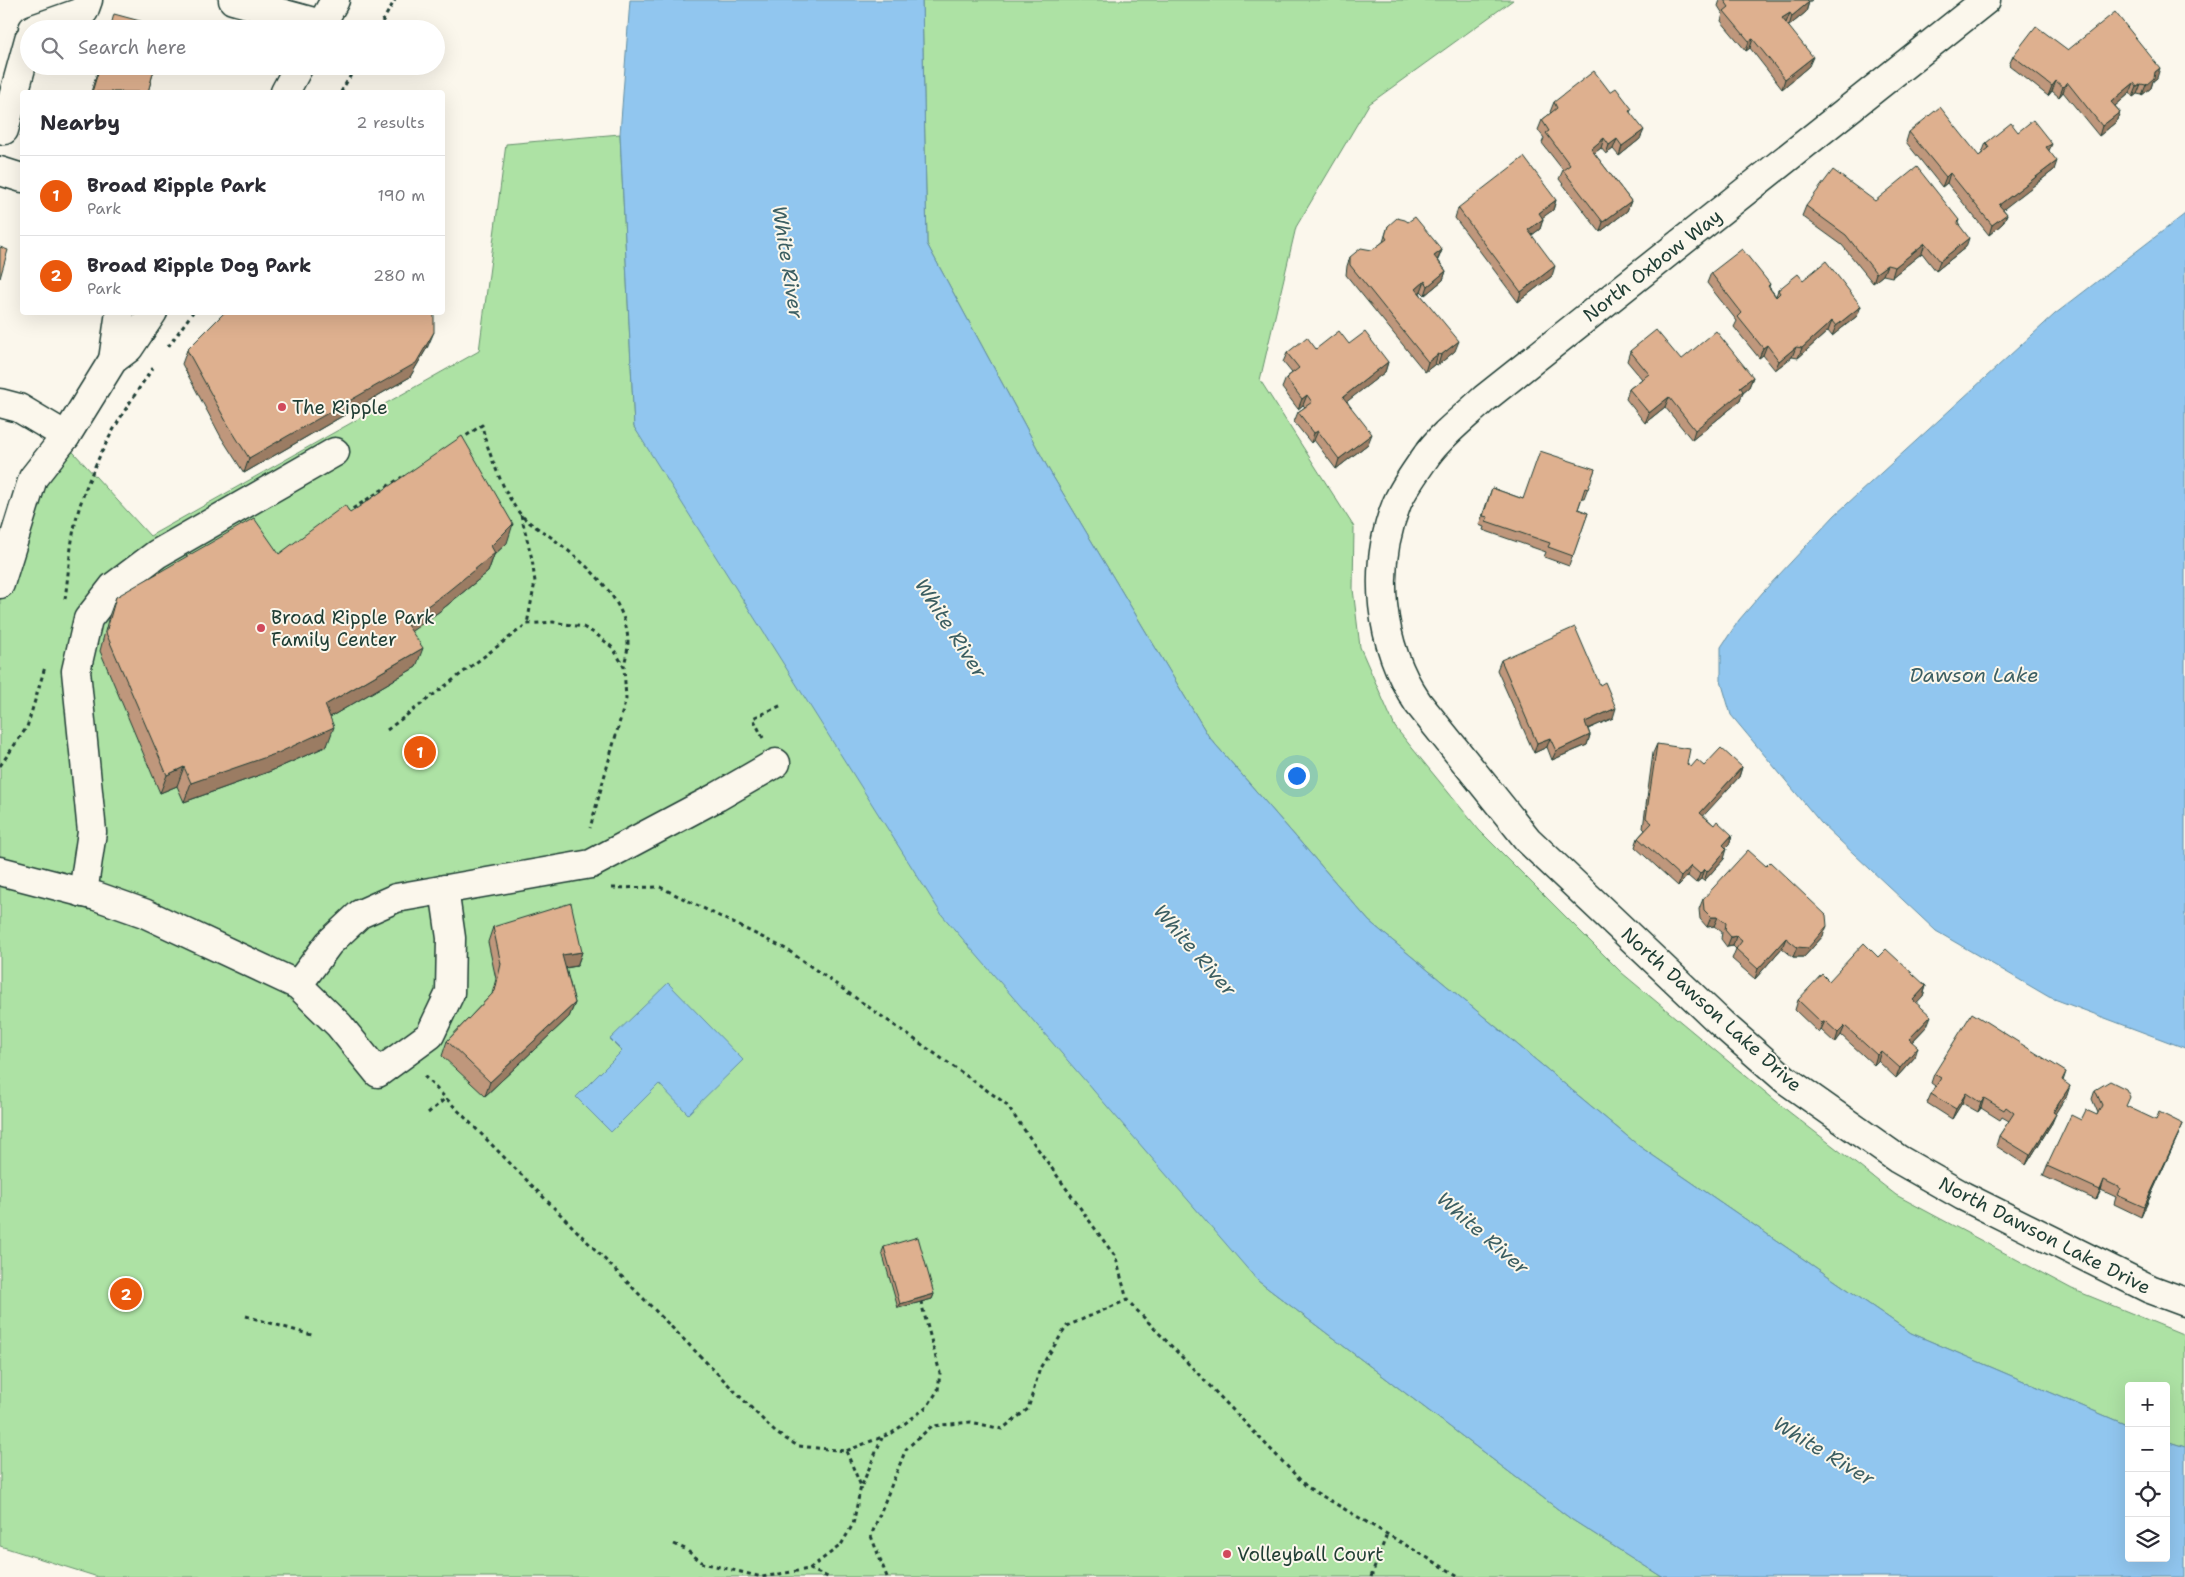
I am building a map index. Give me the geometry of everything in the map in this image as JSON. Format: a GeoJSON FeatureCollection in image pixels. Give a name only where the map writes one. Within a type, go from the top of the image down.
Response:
{"type":"FeatureCollection","features":[{"type":"Feature","properties":{"kind":"street"},"geometry":{"type":"LineString","coordinates":[[58,20],[84,11],[88,0]]}},
{"type":"Feature","properties":{"kind":"street"},"geometry":{"type":"LineString","coordinates":[[233,0],[300,20]]}},
{"type":"Feature","properties":{"kind":"street"},"geometry":{"type":"LineString","coordinates":[[323,20],[335,0]]}},
{"type":"Feature","properties":{"kind":"street","name":"North Oxbow Way"},"geometry":{"type":"LineString","coordinates":[[1382,575],[1383,555],[1397,503],[1428,454],[1484,399],[1986,0]]}},
{"type":"Feature","properties":{"kind":"street"},"geometry":{"type":"LineString","coordinates":[[4,130],[20,72]]}},
{"type":"Feature","properties":{"kind":"street"},"geometry":{"type":"LineString","coordinates":[[286,90],[294,75]]}},
{"type":"Feature","properties":{"kind":"street"},"geometry":{"type":"LineString","coordinates":[[0,171],[20,177]]}},
{"type":"Feature","properties":{"kind":"street"},"geometry":{"type":"LineString","coordinates":[[113,360],[120,315]]}},
{"type":"Feature","properties":{"kind":"street"},"geometry":{"type":"LineString","coordinates":[[0,584],[33,478],[66,436],[113,360],[129,348],[151,315]]}},
{"type":"Feature","properties":{"kind":"street"},"geometry":{"type":"LineString","coordinates":[[0,403],[19,408],[66,436]]}},
{"type":"Feature","properties":{"kind":"street"},"geometry":{"type":"LineString","coordinates":[[83,893],[92,832],[76,671],[88,619],[113,587],[157,554],[335,452]]}},
{"type":"Feature","properties":{"kind":"street","name":"North Dawson Lake Drive"},"geometry":{"type":"LineString","coordinates":[[1382,575],[1387,635],[1404,682],[1418,703],[1528,840],[1722,1024],[1786,1080],[1898,1159],[1963,1196],[2150,1289],[2185,1302]]}},
{"type":"Feature","properties":{"kind":"street"},"geometry":{"type":"LineString","coordinates":[[298,985],[329,944],[360,914],[396,898],[591,864],[717,797],[776,763]]}},
{"type":"Feature","properties":{"kind":"street"},"geometry":{"type":"LineString","coordinates":[[0,871],[83,893],[144,913],[298,985],[339,1024],[378,1073],[430,1035],[450,993],[451,938],[444,889]]}},
{"type":"Feature","properties":{"kind":"path"},"geometry":{"type":"LineString","coordinates":[[383,20],[395,0]]}},
{"type":"Feature","properties":{"kind":"path"},"geometry":{"type":"LineString","coordinates":[[343,90],[351,75]]}},
{"type":"Feature","properties":{"kind":"path"},"geometry":{"type":"LineString","coordinates":[[164,353],[190,315]]}},
{"type":"Feature","properties":{"kind":"path"},"geometry":{"type":"LineString","coordinates":[[63,608],[77,514],[91,472],[141,386],[158,361]]}},
{"type":"Feature","properties":{"kind":"path"},"geometry":{"type":"LineString","coordinates":[[458,441],[482,425],[485,441],[501,480],[521,515],[532,559],[535,582],[527,624]]}},
{"type":"Feature","properties":{"kind":"path"},"geometry":{"type":"LineString","coordinates":[[342,515],[408,473]]}},
{"type":"Feature","properties":{"kind":"path"},"geometry":{"type":"LineString","coordinates":[[521,515],[589,568],[609,589],[625,624],[628,644],[624,666],[626,698],[590,828]]}},
{"type":"Feature","properties":{"kind":"path"},"geometry":{"type":"LineString","coordinates":[[387,730],[527,624],[553,622],[583,627],[596,634],[613,648],[624,666]]}},
{"type":"Feature","properties":{"kind":"path"},"geometry":{"type":"LineString","coordinates":[[0,766],[27,727],[46,663]]}},
{"type":"Feature","properties":{"kind":"path"},"geometry":{"type":"LineString","coordinates":[[776,763],[753,718],[782,704]]}},
{"type":"Feature","properties":{"kind":"path"},"geometry":{"type":"LineString","coordinates":[[607,888],[660,887],[786,949],[1005,1103],[1116,1258],[1127,1300],[1307,1487],[1460,1577]]}},
{"type":"Feature","properties":{"kind":"path"},"geometry":{"type":"LineString","coordinates":[[418,1070],[776,1433],[798,1446],[846,1451],[892,1433],[927,1407],[938,1390],[940,1373],[921,1302]]}},
{"type":"Feature","properties":{"kind":"path"},"geometry":{"type":"LineString","coordinates":[[428,1113],[446,1098]]}},
{"type":"Feature","properties":{"kind":"path"},"geometry":{"type":"LineString","coordinates":[[887,1577],[871,1536],[906,1449],[932,1426],[971,1422],[1002,1429],[1028,1409],[1040,1368],[1067,1326],[1127,1300]]}},
{"type":"Feature","properties":{"kind":"path"},"geometry":{"type":"LineString","coordinates":[[246,1316],[315,1336]]}},
{"type":"Feature","properties":{"kind":"path"},"geometry":{"type":"LineString","coordinates":[[674,1544],[685,1549],[703,1563],[762,1577],[809,1568],[841,1546],[853,1524],[861,1486],[882,1437]]}},
{"type":"Feature","properties":{"kind":"path"},"geometry":{"type":"LineString","coordinates":[[846,1451],[861,1486]]}},
{"type":"Feature","properties":{"kind":"path"},"geometry":{"type":"LineString","coordinates":[[1371,1577],[1387,1534]]}},
{"type":"Feature","properties":{"kind":"path"},"geometry":{"type":"LineString","coordinates":[[809,1568],[828,1577]]}},
{"type":"Feature","properties":{"kind":"green space"},"geometry":{"type":"Polygon","coordinates":[[[922,0],[1513,0],[1369,104],[1296,227],[1260,380],[1354,527],[1353,589],[1360,647],[1395,727],[1479,830],[1622,973],[1788,1111],[1896,1195],[2072,1289],[2185,1335],[2185,1447],[2170,1442],[2170,1382],[2125,1382],[2125,1424],[1911,1333],[1639,1146],[1369,921],[1209,737],[1049,470],[927,244],[922,0]]]}},
{"type":"Feature","properties":{"kind":"green space"},"geometry":{"type":"Polygon","coordinates":[[[620,134],[634,427],[1258,1281],[1571,1519],[1662,1577],[98,1577],[0,1546],[0,589],[53,430],[150,536],[479,351],[506,144],[620,134]]]}},
{"type":"Feature","properties":{"kind":"water","name":"White River"},"geometry":{"type":"Polygon","coordinates":[[[630,0],[922,0],[927,244],[1049,470],[1209,737],[1369,921],[1639,1146],[1911,1333],[2125,1424],[2125,1562],[2170,1562],[2170,1442],[2185,1447],[2185,1577],[1662,1577],[1571,1519],[1258,1281],[942,915],[634,427],[620,134],[630,0]]]}},
{"type":"Feature","properties":{"kind":"water","name":"Dawson Lake"},"geometry":{"type":"Polygon","coordinates":[[[2185,214],[2185,1048],[2049,997],[1936,931],[1821,823],[1731,715],[1721,681],[1721,647],[1739,620],[1763,592],[1835,515],[2055,314],[2185,214]]]}},
{"type":"Feature","properties":{"kind":"water"},"geometry":{"type":"Polygon","coordinates":[[[668,983],[743,1060],[688,1114],[659,1084],[611,1132],[576,1097],[622,1051],[610,1039],[668,983]]]}},
{"type":"Feature","properties":{"kind":"building"},"geometry":{"type":"Polygon","coordinates":[[[1724,0],[1807,0],[1809,2],[1792,16],[1790,13],[1782,18],[1813,57],[1785,79],[1753,39],[1749,41],[1724,11],[1729,7],[1724,0]]]}},
{"type":"Feature","properties":{"kind":"building"},"geometry":{"type":"Polygon","coordinates":[[[2115,12],[2160,68],[2155,72],[2154,78],[2146,85],[2141,84],[2137,87],[2134,83],[2111,102],[2120,112],[2102,126],[2067,82],[2063,87],[2056,81],[2052,86],[2013,56],[2036,26],[2068,50],[2115,12]]]}},
{"type":"Feature","properties":{"kind":"building"},"geometry":{"type":"Polygon","coordinates":[[[114,14],[136,20],[112,20],[114,14]]]}},
{"type":"Feature","properties":{"kind":"building"},"geometry":{"type":"Polygon","coordinates":[[[1594,71],[1610,92],[1616,88],[1632,109],[1629,111],[1644,130],[1622,146],[1617,139],[1609,145],[1604,138],[1591,149],[1631,201],[1603,222],[1563,170],[1570,165],[1546,133],[1549,131],[1542,120],[1557,108],[1554,102],[1594,71]]]}},
{"type":"Feature","properties":{"kind":"building"},"geometry":{"type":"Polygon","coordinates":[[[97,75],[153,75],[149,90],[93,90],[97,75]]]}},
{"type":"Feature","properties":{"kind":"building"},"geometry":{"type":"Polygon","coordinates":[[[1940,107],[1979,156],[1989,148],[1986,143],[2011,123],[2018,132],[2033,120],[2052,144],[2046,147],[2057,161],[1999,205],[2007,214],[1992,225],[1950,173],[1946,177],[1909,132],[1940,107]]]}},
{"type":"Feature","properties":{"kind":"building"},"geometry":{"type":"Polygon","coordinates":[[[1524,157],[1556,200],[1539,213],[1543,219],[1528,230],[1555,266],[1521,292],[1458,208],[1524,157]]]}},
{"type":"Feature","properties":{"kind":"building"},"geometry":{"type":"Polygon","coordinates":[[[1917,167],[1959,220],[1957,222],[1969,238],[1940,261],[1925,243],[1895,267],[1887,265],[1876,273],[1846,235],[1806,206],[1833,170],[1875,201],[1917,167]]]}},
{"type":"Feature","properties":{"kind":"building"},"geometry":{"type":"Polygon","coordinates":[[[1415,217],[1442,250],[1434,256],[1446,271],[1428,286],[1425,281],[1416,289],[1459,341],[1428,362],[1350,265],[1350,257],[1361,248],[1372,250],[1387,239],[1385,236],[1388,226],[1397,218],[1408,222],[1415,217]]]}},
{"type":"Feature","properties":{"kind":"building"},"geometry":{"type":"Polygon","coordinates":[[[0,247],[8,250],[0,278],[0,247]]]}},
{"type":"Feature","properties":{"kind":"building"},"geometry":{"type":"Polygon","coordinates":[[[1742,249],[1770,284],[1768,286],[1776,297],[1780,293],[1778,290],[1798,274],[1803,280],[1826,261],[1861,306],[1836,326],[1832,321],[1802,348],[1796,347],[1779,361],[1767,345],[1763,348],[1738,317],[1742,313],[1711,273],[1742,249]]]}},
{"type":"Feature","properties":{"kind":"building","name":"The Ripple"},"geometry":{"type":"Polygon","coordinates":[[[222,315],[434,315],[434,332],[416,363],[249,458],[227,423],[187,350],[222,315]]]}},
{"type":"Feature","properties":{"kind":"building"},"geometry":{"type":"Polygon","coordinates":[[[1656,330],[1681,360],[1716,331],[1753,377],[1740,387],[1743,391],[1695,430],[1669,397],[1649,413],[1629,389],[1649,374],[1630,351],[1656,330]]]}},
{"type":"Feature","properties":{"kind":"building"},"geometry":{"type":"Polygon","coordinates":[[[1339,331],[1349,344],[1365,332],[1388,362],[1343,397],[1372,434],[1339,459],[1318,431],[1314,433],[1298,412],[1312,402],[1307,395],[1302,399],[1286,378],[1299,368],[1287,353],[1307,337],[1316,349],[1339,331]]]}},
{"type":"Feature","properties":{"kind":"building","name":"Broad Ripple Park Family Center"},"geometry":{"type":"Polygon","coordinates":[[[462,436],[513,524],[491,546],[495,553],[447,592],[405,622],[423,648],[325,705],[334,727],[278,753],[191,783],[184,767],[167,775],[106,633],[116,597],[254,518],[279,554],[345,505],[350,513],[462,436]]]}},
{"type":"Feature","properties":{"kind":"building"},"geometry":{"type":"Polygon","coordinates":[[[1540,451],[1595,469],[1588,489],[1585,488],[1578,509],[1588,513],[1573,556],[1548,547],[1550,543],[1486,521],[1488,517],[1483,516],[1492,488],[1523,499],[1540,451]]]}},
{"type":"Feature","properties":{"kind":"building"},"geometry":{"type":"Polygon","coordinates":[[[1575,627],[1600,685],[1605,682],[1616,708],[1585,722],[1590,735],[1556,751],[1550,738],[1537,743],[1501,660],[1575,627]]]}},
{"type":"Feature","properties":{"kind":"building"},"geometry":{"type":"Polygon","coordinates":[[[1657,744],[1690,749],[1687,764],[1691,767],[1697,760],[1704,766],[1721,748],[1742,767],[1700,813],[1714,825],[1717,821],[1732,835],[1723,845],[1727,849],[1707,872],[1704,869],[1700,874],[1691,866],[1681,877],[1638,838],[1652,823],[1646,818],[1657,744]]]}},
{"type":"Feature","properties":{"kind":"building"},"geometry":{"type":"Polygon","coordinates":[[[1748,850],[1766,866],[1770,862],[1826,915],[1827,926],[1808,948],[1797,947],[1786,938],[1758,969],[1736,949],[1742,941],[1736,936],[1731,937],[1725,930],[1726,923],[1718,917],[1711,917],[1704,910],[1703,899],[1748,850]]]}},
{"type":"Feature","properties":{"kind":"building"},"geometry":{"type":"Polygon","coordinates":[[[571,903],[582,952],[562,955],[575,1003],[490,1082],[447,1041],[495,991],[501,964],[493,927],[571,903]]]}},
{"type":"Feature","properties":{"kind":"building"},"geometry":{"type":"Polygon","coordinates":[[[1864,943],[1878,957],[1886,949],[1926,986],[1913,1000],[1931,1016],[1909,1039],[1918,1047],[1900,1068],[1881,1051],[1877,1055],[1845,1026],[1838,1033],[1825,1021],[1822,1023],[1798,1000],[1822,974],[1829,981],[1864,943]]]}},
{"type":"Feature","properties":{"kind":"building"},"geometry":{"type":"Polygon","coordinates":[[[1972,1013],[2066,1072],[2062,1080],[2070,1086],[2053,1112],[2056,1114],[2030,1155],[1999,1136],[2014,1113],[2006,1107],[2004,1110],[1984,1098],[1981,1103],[1966,1093],[1956,1109],[1931,1094],[1941,1078],[1934,1074],[1972,1013]]]}},
{"type":"Feature","properties":{"kind":"building"},"geometry":{"type":"Polygon","coordinates":[[[2110,1081],[2126,1089],[2130,1097],[2126,1106],[2156,1120],[2159,1112],[2183,1124],[2144,1207],[2117,1195],[2120,1188],[2104,1180],[2100,1190],[2047,1166],[2071,1115],[2081,1120],[2086,1110],[2097,1115],[2102,1105],[2095,1090],[2110,1081]]]}},
{"type":"Feature","properties":{"kind":"building"},"geometry":{"type":"Polygon","coordinates":[[[918,1237],[934,1294],[900,1304],[884,1247],[918,1237]]]}},
{"type":"Feature","properties":{"kind":"place","name":"The Ripple"},"geometry":{"type":"Point","coordinates":[282,407]}},
{"type":"Feature","properties":{"kind":"place","name":"Broad Ripple Park Family Center"},"geometry":{"type":"Point","coordinates":[261,628]}},
{"type":"Feature","properties":{"kind":"place","name":"Broad Ripple Park"},"geometry":{"type":"Point","coordinates":[420,752]}},
{"type":"Feature","properties":{"kind":"place","name":"Broad Ripple Dog Park"},"geometry":{"type":"Point","coordinates":[126,1294]}},
{"type":"Feature","properties":{"kind":"place","name":"Volleyball Court"},"geometry":{"type":"Point","coordinates":[1227,1554]}}]}
